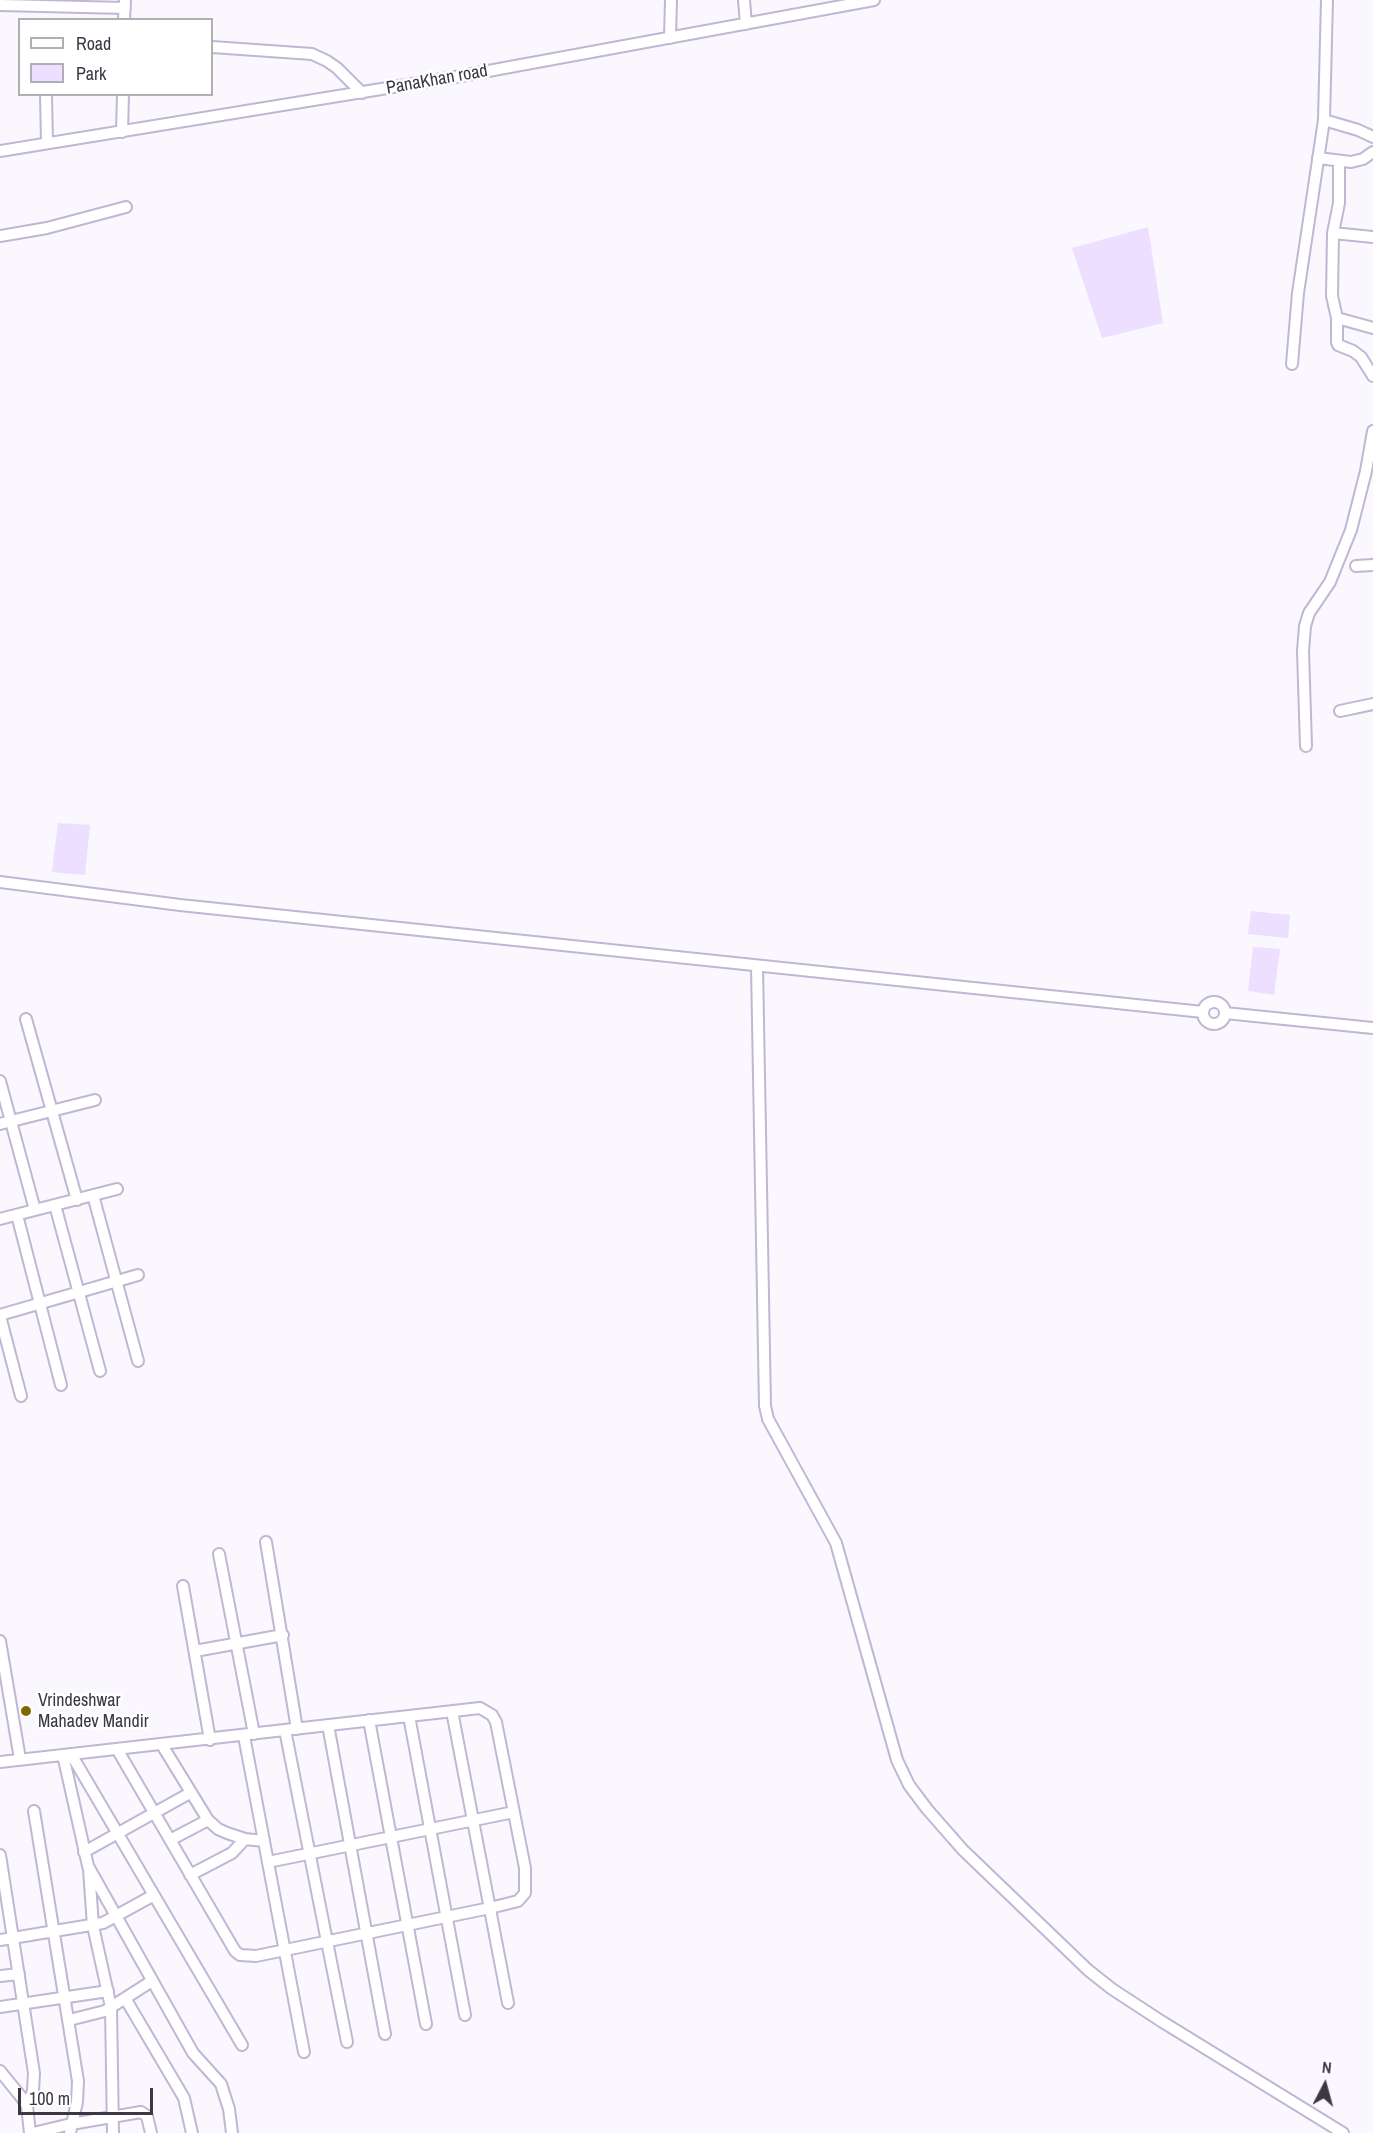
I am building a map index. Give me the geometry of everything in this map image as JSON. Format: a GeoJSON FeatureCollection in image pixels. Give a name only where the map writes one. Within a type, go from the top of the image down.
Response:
{"type":"FeatureCollection","features":[{"type":"Feature","properties":{"kind":"street"},"geometry":{"type":"LineString","coordinates":[[670,38],[671,0]]}},
{"type":"Feature","properties":{"kind":"street"},"geometry":{"type":"LineString","coordinates":[[744,0],[746,24]]}},
{"type":"Feature","properties":{"kind":"street"},"geometry":{"type":"LineString","coordinates":[[815,0],[817,11]]}},
{"type":"Feature","properties":{"kind":"street","name":"PanaKhan road"},"geometry":{"type":"LineString","coordinates":[[0,151],[362,93],[874,0]]}},
{"type":"Feature","properties":{"kind":"street"},"geometry":{"type":"LineString","coordinates":[[1292,364],[1298,293],[1324,120],[1327,0]]}},
{"type":"Feature","properties":{"kind":"street"},"geometry":{"type":"LineString","coordinates":[[48,18],[49,3]]}},
{"type":"Feature","properties":{"kind":"street"},"geometry":{"type":"LineString","coordinates":[[0,5],[125,4]]}},
{"type":"Feature","properties":{"kind":"street"},"geometry":{"type":"LineString","coordinates":[[213,48],[312,54],[337,68],[362,93]]}},
{"type":"Feature","properties":{"kind":"street"},"geometry":{"type":"LineString","coordinates":[[46,96],[46,142]]}},
{"type":"Feature","properties":{"kind":"street"},"geometry":{"type":"LineString","coordinates":[[122,132],[123,96]]}},
{"type":"Feature","properties":{"kind":"street"},"geometry":{"type":"LineString","coordinates":[[1324,120],[1373,137]]}},
{"type":"Feature","properties":{"kind":"street"},"geometry":{"type":"LineString","coordinates":[[1318,158],[1339,162],[1358,161],[1373,152]]}},
{"type":"Feature","properties":{"kind":"street"},"geometry":{"type":"LineString","coordinates":[[1339,162],[1339,203],[1333,233],[1332,296],[1337,318],[1338,345],[1361,357],[1373,376]]}},
{"type":"Feature","properties":{"kind":"street"},"geometry":{"type":"LineString","coordinates":[[0,236],[47,228],[126,207]]}},
{"type":"Feature","properties":{"kind":"street"},"geometry":{"type":"LineString","coordinates":[[1333,233],[1373,237]]}},
{"type":"Feature","properties":{"kind":"street"},"geometry":{"type":"LineString","coordinates":[[1337,318],[1373,328]]}},
{"type":"Feature","properties":{"kind":"street"},"geometry":{"type":"LineString","coordinates":[[1306,746],[1303,643],[1305,626],[1310,613],[1330,582],[1354,519],[1370,471],[1373,431]]}},
{"type":"Feature","properties":{"kind":"street"},"geometry":{"type":"LineString","coordinates":[[1356,566],[1373,565]]}},
{"type":"Feature","properties":{"kind":"street"},"geometry":{"type":"LineString","coordinates":[[1340,711],[1373,704]]}},
{"type":"Feature","properties":{"kind":"street"},"geometry":{"type":"LineString","coordinates":[[0,882],[180,905],[1203,1012],[1207,1021],[1213,1024],[1220,1022],[1225,1013],[1373,1028]]}},
{"type":"Feature","properties":{"kind":"street"},"geometry":{"type":"LineString","coordinates":[[757,966],[765,1406],[768,1419],[836,1543],[897,1760],[909,1785],[963,1850],[1088,1970],[1112,1989],[1161,2021],[1343,2133]]}},
{"type":"Feature","properties":{"kind":"street"},"geometry":{"type":"LineString","coordinates":[[26,1019],[77,1200]]}},
{"type":"Feature","properties":{"kind":"street"},"geometry":{"type":"LineString","coordinates":[[0,1081],[5,1123],[35,1210]]}},
{"type":"Feature","properties":{"kind":"street"},"geometry":{"type":"LineString","coordinates":[[5,1123],[95,1100]]}},
{"type":"Feature","properties":{"kind":"street"},"geometry":{"type":"LineString","coordinates":[[0,1219],[117,1189]]}},
{"type":"Feature","properties":{"kind":"street"},"geometry":{"type":"LineString","coordinates":[[93,1195],[138,1361]]}},
{"type":"Feature","properties":{"kind":"street"},"geometry":{"type":"LineString","coordinates":[[55,1205],[100,1371]]}},
{"type":"Feature","properties":{"kind":"street"},"geometry":{"type":"LineString","coordinates":[[17,1215],[61,1384]]}},
{"type":"Feature","properties":{"kind":"street"},"geometry":{"type":"LineString","coordinates":[[21,1396],[0,1315],[138,1275]]}},
{"type":"Feature","properties":{"kind":"street"},"geometry":{"type":"LineString","coordinates":[[266,1542],[297,1729]]}},
{"type":"Feature","properties":{"kind":"street"},"geometry":{"type":"LineString","coordinates":[[219,1554],[236,1643],[264,1841],[303,2052]]}},
{"type":"Feature","properties":{"kind":"street"},"geometry":{"type":"LineString","coordinates":[[183,1587],[210,1740]]}},
{"type":"Feature","properties":{"kind":"street"},"geometry":{"type":"LineString","coordinates":[[195,1651],[283,1635]]}},
{"type":"Feature","properties":{"kind":"street"},"geometry":{"type":"LineString","coordinates":[[0,1641],[5,1701],[20,1759]]}},
{"type":"Feature","properties":{"kind":"street"},"geometry":{"type":"LineString","coordinates":[[0,1762],[480,1708],[492,1715],[497,1726],[525,1868],[525,1893],[518,1901],[490,1908],[256,1956],[240,1955],[235,1952],[117,1749]]}},
{"type":"Feature","properties":{"kind":"street"},"geometry":{"type":"LineString","coordinates":[[452,1711],[508,2003]]}},
{"type":"Feature","properties":{"kind":"street"},"geometry":{"type":"LineString","coordinates":[[409,1716],[465,2015]]}},
{"type":"Feature","properties":{"kind":"street"},"geometry":{"type":"LineString","coordinates":[[369,1720],[426,2024]]}},
{"type":"Feature","properties":{"kind":"street"},"geometry":{"type":"LineString","coordinates":[[328,1725],[385,2034]]}},
{"type":"Feature","properties":{"kind":"street"},"geometry":{"type":"LineString","coordinates":[[285,1730],[347,2042]]}},
{"type":"Feature","properties":{"kind":"street"},"geometry":{"type":"LineString","coordinates":[[162,1745],[208,1820],[218,1829],[245,1839],[264,1841]]}},
{"type":"Feature","properties":{"kind":"street"},"geometry":{"type":"LineString","coordinates":[[67,1754],[117,1832],[242,2045]]}},
{"type":"Feature","properties":{"kind":"street"},"geometry":{"type":"LineString","coordinates":[[67,1754],[88,1866],[93,1926],[111,2007],[113,2133]]}},
{"type":"Feature","properties":{"kind":"street"},"geometry":{"type":"LineString","coordinates":[[84,1852],[190,1793]]}},
{"type":"Feature","properties":{"kind":"street"},"geometry":{"type":"LineString","coordinates":[[34,1811],[79,2091],[70,2129]]}},
{"type":"Feature","properties":{"kind":"street"},"geometry":{"type":"LineString","coordinates":[[268,1862],[514,1812]]}},
{"type":"Feature","properties":{"kind":"street"},"geometry":{"type":"LineString","coordinates":[[170,1840],[208,1820]]}},
{"type":"Feature","properties":{"kind":"street"},"geometry":{"type":"LineString","coordinates":[[190,1875],[232,1853],[245,1839]]}},
{"type":"Feature","properties":{"kind":"street"},"geometry":{"type":"LineString","coordinates":[[0,1855],[34,2073],[33,2091],[27,2106]]}},
{"type":"Feature","properties":{"kind":"street"},"geometry":{"type":"LineString","coordinates":[[88,1866],[193,2053],[221,2084],[230,2109],[232,2133]]}},
{"type":"Feature","properties":{"kind":"street"},"geometry":{"type":"LineString","coordinates":[[0,1940],[93,1926],[117,1917],[153,1895]]}},
{"type":"Feature","properties":{"kind":"street"},"geometry":{"type":"LineString","coordinates":[[0,1976],[18,1974]]}},
{"type":"Feature","properties":{"kind":"street"},"geometry":{"type":"LineString","coordinates":[[69,2020],[95,2015],[152,1980]]}},
{"type":"Feature","properties":{"kind":"street"},"geometry":{"type":"LineString","coordinates":[[0,2007],[108,1991]]}},
{"type":"Feature","properties":{"kind":"street"},"geometry":{"type":"LineString","coordinates":[[125,1998],[184,2098],[192,2133]]}},
{"type":"Feature","properties":{"kind":"street"},"geometry":{"type":"LineString","coordinates":[[0,2071],[27,2106],[32,2133],[70,2129],[111,2117],[141,2112],[147,2116],[151,2133]]}},
{"type":"Feature","properties":{"kind":"green space"},"geometry":{"type":"Polygon","coordinates":[[[1148,227],[1163,323],[1102,338],[1072,248],[1148,227]]]}},
{"type":"Feature","properties":{"kind":"green space"},"geometry":{"type":"Polygon","coordinates":[[[58,823],[90,825],[85,875],[52,872],[58,823]]]}},
{"type":"Feature","properties":{"kind":"green space"},"geometry":{"type":"Polygon","coordinates":[[[1251,911],[1290,915],[1288,938],[1248,934],[1251,911]]]}},
{"type":"Feature","properties":{"kind":"green space"},"geometry":{"type":"Polygon","coordinates":[[[1253,947],[1280,949],[1274,995],[1248,991],[1253,947]]]}},
{"type":"Feature","properties":{"kind":"place","name":"Vrindeshwar Mahadev Mandir"},"geometry":{"type":"Point","coordinates":[26,1711]}}]}
